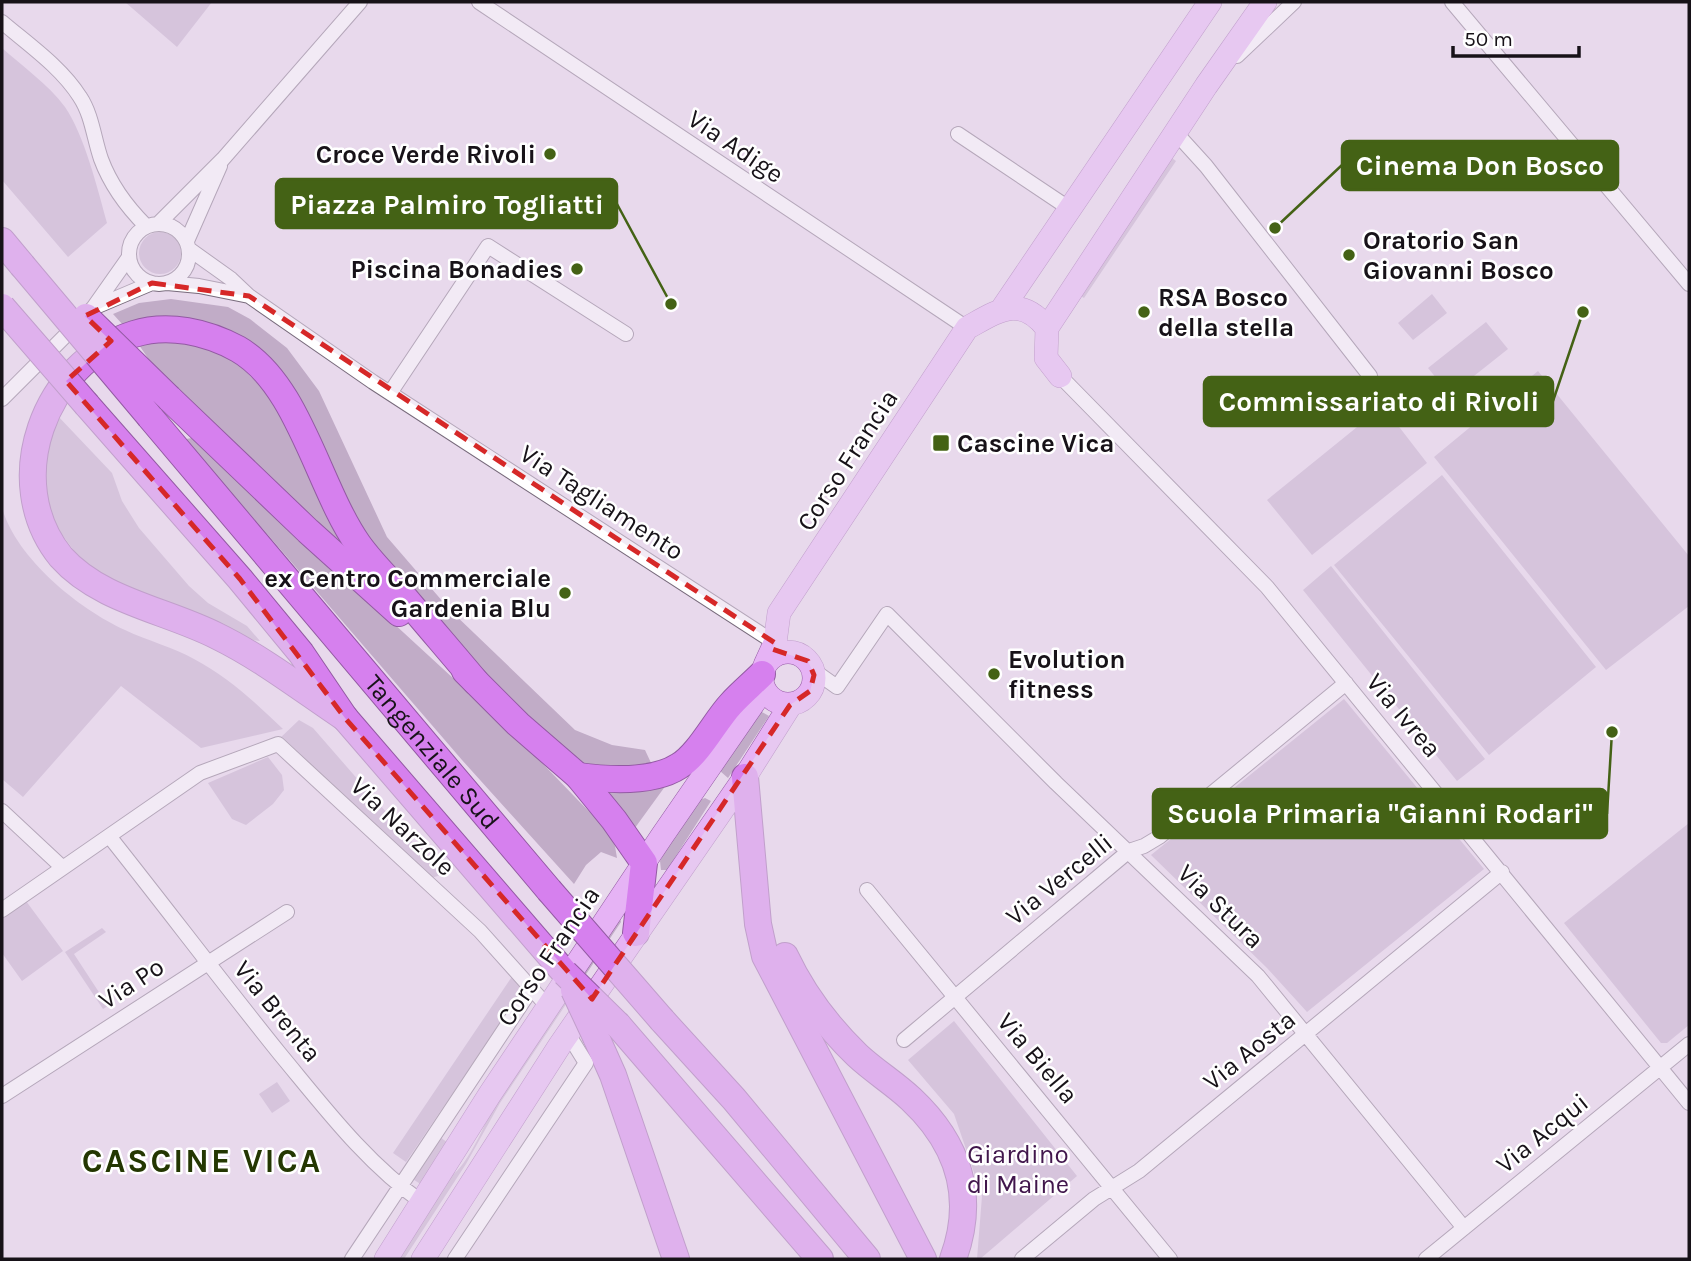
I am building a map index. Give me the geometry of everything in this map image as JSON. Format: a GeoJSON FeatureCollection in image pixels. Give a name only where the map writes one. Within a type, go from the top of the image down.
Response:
{"type":"FeatureCollection","features":[{"type":"Feature","properties":{"kind":"highway","name":"Tangenziale Sud"},"geometry":{"type":"LineString","coordinates":[[2,241],[549,890],[734,1099],[867,1259]]}},
{"type":"Feature","properties":{"kind":"highway"},"geometry":{"type":"LineString","coordinates":[[22,265],[64,296],[308,531],[476,681]]}},
{"type":"Feature","properties":{"kind":"highway","name":"Tangenziale Sud"},"geometry":{"type":"LineString","coordinates":[[2,307],[240,579],[301,653],[345,718],[509,909],[637,1047],[820,1259]]}},
{"type":"Feature","properties":{"kind":"highway"},"geometry":{"type":"LineString","coordinates":[[345,718],[258,658],[183,620],[113,594],[87,580],[61,557],[42,528],[32,497],[29,464],[36,430],[53,396],[79,366],[104,346],[136,333],[172,329],[206,335],[238,350],[265,369],[286,400],[339,512],[359,545],[476,681],[518,724],[578,776],[644,863],[636,933]]}},
{"type":"Feature","properties":{"kind":"highway"},"geometry":{"type":"LineString","coordinates":[[578,776],[627,780],[679,766],[703,741],[730,705],[764,675]]}},
{"type":"Feature","properties":{"kind":"highway"},"geometry":{"type":"LineString","coordinates":[[745,777],[758,924],[765,956],[922,1258]]}},
{"type":"Feature","properties":{"kind":"highway"},"geometry":{"type":"LineString","coordinates":[[755,891],[795,976],[811,1003],[859,1056],[929,1117],[944,1139],[961,1178],[965,1204],[953,1259]]}},
{"type":"Feature","properties":{"kind":"highway"},"geometry":{"type":"LineString","coordinates":[[565,972],[613,1075],[676,1259]]}},
{"type":"Feature","properties":{"kind":"main road"},"geometry":{"type":"LineString","coordinates":[[1002,309],[1210,2]]}},
{"type":"Feature","properties":{"kind":"main road"},"geometry":{"type":"LineString","coordinates":[[1060,376],[1046,358],[1046,328],[1206,86],[1265,2]]}},
{"type":"Feature","properties":{"kind":"main road"},"geometry":{"type":"LineString","coordinates":[[967,328],[1002,309],[1015,308],[1030,310],[1046,328]]}},
{"type":"Feature","properties":{"kind":"main road","name":"Corso Francia"},"geometry":{"type":"LineString","coordinates":[[386,1259],[490,1094],[644,863],[782,647],[779,613],[967,328]]}},
{"type":"Feature","properties":{"kind":"main road"},"geometry":{"type":"LineString","coordinates":[[764,675],[775,701],[791,704],[801,701],[810,691],[814,680],[813,670],[804,657],[782,647]]}},
{"type":"Feature","properties":{"kind":"main road"},"geometry":{"type":"LineString","coordinates":[[429,1257],[496,1144],[568,1034],[745,777],[791,704]]}},
{"type":"Feature","properties":{"kind":"street"},"geometry":{"type":"LineString","coordinates":[[2,399],[93,308],[129,257],[132,239],[153,225],[223,159],[360,2]]}},
{"type":"Feature","properties":{"kind":"street","name":"Via Adige"},"geometry":{"type":"LineString","coordinates":[[479,2],[967,328]]}},
{"type":"Feature","properties":{"kind":"street"},"geometry":{"type":"LineString","coordinates":[[1452,2],[1689,284]]}},
{"type":"Feature","properties":{"kind":"street"},"geometry":{"type":"LineString","coordinates":[[1206,86],[1290,3]]}},
{"type":"Feature","properties":{"kind":"street"},"geometry":{"type":"LineString","coordinates":[[2,22],[51,63],[81,98],[114,189],[126,206],[153,225],[176,228],[188,245]]}},
{"type":"Feature","properties":{"kind":"street"},"geometry":{"type":"LineString","coordinates":[[1176,133],[1206,166],[1370,376]]}},
{"type":"Feature","properties":{"kind":"street"},"geometry":{"type":"LineString","coordinates":[[958,134],[1070,209]]}},
{"type":"Feature","properties":{"kind":"street"},"geometry":{"type":"LineString","coordinates":[[93,308],[182,274],[187,266],[188,245],[223,159]]}},
{"type":"Feature","properties":{"kind":"street","name":"Via Tagliamento"},"geometry":{"type":"LineString","coordinates":[[188,245],[249,296],[390,393],[782,647]]}},
{"type":"Feature","properties":{"kind":"street"},"geometry":{"type":"LineString","coordinates":[[390,393],[488,246],[626,334]]}},
{"type":"Feature","properties":{"kind":"street"},"geometry":{"type":"LineString","coordinates":[[129,257],[136,274],[159,283]]}},
{"type":"Feature","properties":{"kind":"street","name":"Via Tagliamento"},"geometry":{"type":"LineString","coordinates":[[159,283],[249,296]]}},
{"type":"Feature","properties":{"kind":"street","name":"Via Ivrea"},"geometry":{"type":"LineString","coordinates":[[1060,376],[1267,587],[1689,1103]]}},
{"type":"Feature","properties":{"kind":"street","name":"Via Stura"},"geometry":{"type":"LineString","coordinates":[[813,670],[837,687],[887,614],[1056,783],[1258,976],[1464,1227]]}},
{"type":"Feature","properties":{"kind":"street","name":"Via Vercelli"},"geometry":{"type":"LineString","coordinates":[[904,1040],[1129,851],[1160,837],[1346,683]]}},
{"type":"Feature","properties":{"kind":"street","name":"Via Narzole"},"geometry":{"type":"LineString","coordinates":[[109,836],[200,773],[278,744],[480,931],[548,1007]]}},
{"type":"Feature","properties":{"kind":"street"},"geometry":{"type":"LineString","coordinates":[[2,811],[62,867]]}},
{"type":"Feature","properties":{"kind":"street"},"geometry":{"type":"LineString","coordinates":[[2,910],[109,836]]}},
{"type":"Feature","properties":{"kind":"street","name":"Via Brenta"},"geometry":{"type":"LineString","coordinates":[[109,836],[336,1123],[399,1186],[423,1203]]}},
{"type":"Feature","properties":{"kind":"street","name":"Via Aosta"},"geometry":{"type":"LineString","coordinates":[[1022,1259],[1094,1199],[1139,1171],[1502,872]]}},
{"type":"Feature","properties":{"kind":"street","name":"Via Biella"},"geometry":{"type":"LineString","coordinates":[[867,890],[1170,1259]]}},
{"type":"Feature","properties":{"kind":"street","name":"Via Po"},"geometry":{"type":"LineString","coordinates":[[2,1096],[287,912]]}},
{"type":"Feature","properties":{"kind":"street","name":"Corso Francia"},"geometry":{"type":"LineString","coordinates":[[352,1259],[532,988]]}},
{"type":"Feature","properties":{"kind":"street"},"geometry":{"type":"LineString","coordinates":[[455,1259],[586,1063],[568,1034]]}},
{"type":"Feature","properties":{"kind":"street","name":"Via Acqui"},"geometry":{"type":"LineString","coordinates":[[1426,1259],[1689,1044]]}},
{"type":"Feature","properties":{"kind":"street"},"geometry":{"type":"LineString","coordinates":[[496,1144],[520,1161]]}},
{"type":"Feature","properties":{"kind":"highlighted area"},"geometry":{"type":"Polygon","coordinates":[[[152,283],[249,296],[775,643],[772,649],[808,661],[814,675],[810,691],[790,705],[592,999],[345,718],[240,579],[66,381],[111,341],[85,316],[152,283]]]}},
{"type":"Feature","properties":{"kind":"green space"},"geometry":{"type":"Polygon","coordinates":[[[125,2],[212,2],[177,47],[125,2]]]}},
{"type":"Feature","properties":{"kind":"green space"},"geometry":{"type":"Polygon","coordinates":[[[2,48],[43,83],[65,107],[90,163],[107,223],[68,257],[2,180],[2,48]]]}},
{"type":"Feature","properties":{"kind":"green space"},"geometry":{"type":"Polygon","coordinates":[[[1168,155],[1176,161],[1084,298],[1077,294],[1168,155]]]}},
{"type":"Feature","properties":{"kind":"green space"},"geometry":{"type":"Polygon","coordinates":[[[160,232],[175,238],[181,253],[175,268],[160,274],[145,268],[139,253],[145,238],[160,232]]]}},
{"type":"Feature","properties":{"kind":"green space"},"geometry":{"type":"Polygon","coordinates":[[[1432,294],[1447,313],[1413,340],[1398,323],[1432,294]]]}},
{"type":"Feature","properties":{"kind":"green space"},"geometry":{"type":"Polygon","coordinates":[[[171,299],[228,307],[250,319],[287,348],[319,391],[387,537],[450,610],[575,730],[612,745],[645,750],[652,765],[593,768],[561,754],[450,636],[367,540],[272,364],[123,325],[113,314],[139,303],[171,299]]]}},
{"type":"Feature","properties":{"kind":"green space"},"geometry":{"type":"Polygon","coordinates":[[[1486,322],[1508,349],[1450,395],[1428,368],[1486,322]]]}},
{"type":"Feature","properties":{"kind":"green space"},"geometry":{"type":"Polygon","coordinates":[[[167,340],[203,347],[235,361],[270,396],[318,498],[340,536],[341,543],[335,542],[156,370],[139,345],[167,340]]]}},
{"type":"Feature","properties":{"kind":"green space"},"geometry":{"type":"Polygon","coordinates":[[[1538,371],[1689,556],[1689,606],[1606,670],[1434,457],[1538,371]]]}},
{"type":"Feature","properties":{"kind":"green space"},"geometry":{"type":"Polygon","coordinates":[[[1383,406],[1427,463],[1312,555],[1267,500],[1383,406]]]}},
{"type":"Feature","properties":{"kind":"green space"},"geometry":{"type":"Polygon","coordinates":[[[56,414],[112,473],[122,501],[139,528],[189,586],[208,603],[247,626],[260,641],[200,614],[125,587],[101,575],[80,559],[50,518],[42,474],[56,414]]]}},
{"type":"Feature","properties":{"kind":"green space"},"geometry":{"type":"Polygon","coordinates":[[[192,438],[515,735],[604,827],[615,846],[617,858],[601,852],[586,865],[574,884],[462,760],[186,439],[192,438]]]}},
{"type":"Feature","properties":{"kind":"green space"},"geometry":{"type":"Polygon","coordinates":[[[1442,475],[1596,667],[1489,755],[1334,565],[1442,475]]]}},
{"type":"Feature","properties":{"kind":"green space"},"geometry":{"type":"Polygon","coordinates":[[[2,508],[21,546],[70,596],[107,621],[206,666],[241,691],[283,729],[201,748],[121,686],[23,797],[2,779],[2,508]]]}},
{"type":"Feature","properties":{"kind":"green space"},"geometry":{"type":"Polygon","coordinates":[[[1331,566],[1485,759],[1457,781],[1303,590],[1331,566]]]}},
{"type":"Feature","properties":{"kind":"green space"},"geometry":{"type":"Polygon","coordinates":[[[1344,699],[1484,869],[1307,1012],[1267,968],[1151,855],[1344,699]]]}},
{"type":"Feature","properties":{"kind":"green space"},"geometry":{"type":"Polygon","coordinates":[[[760,711],[769,716],[728,778],[720,771],[760,711]]]}},
{"type":"Feature","properties":{"kind":"green space"},"geometry":{"type":"Polygon","coordinates":[[[299,720],[313,728],[441,875],[431,878],[278,740],[299,720]]]}},
{"type":"Feature","properties":{"kind":"green space"},"geometry":{"type":"Polygon","coordinates":[[[268,757],[282,775],[284,790],[273,804],[246,825],[232,819],[208,783],[268,757]]]}},
{"type":"Feature","properties":{"kind":"green space"},"geometry":{"type":"Polygon","coordinates":[[[669,781],[632,832],[606,794],[609,791],[669,781]]]}},
{"type":"Feature","properties":{"kind":"green space"},"geometry":{"type":"Polygon","coordinates":[[[705,798],[711,801],[667,870],[661,870],[660,861],[665,852],[700,800],[705,798]]]}},
{"type":"Feature","properties":{"kind":"green space"},"geometry":{"type":"Polygon","coordinates":[[[1689,823],[1689,1025],[1667,1043],[1661,1043],[1564,923],[1689,823]]]}},
{"type":"Feature","properties":{"kind":"green space"},"geometry":{"type":"Polygon","coordinates":[[[26,901],[63,951],[22,981],[2,953],[2,919],[26,901]]]}},
{"type":"Feature","properties":{"kind":"green space"},"geometry":{"type":"Polygon","coordinates":[[[620,918],[621,922],[500,1103],[466,1164],[404,1259],[397,1259],[451,1176],[464,1163],[496,1099],[620,918]]]}},
{"type":"Feature","properties":{"kind":"green space"},"geometry":{"type":"Polygon","coordinates":[[[102,928],[106,932],[74,954],[108,1006],[103,1009],[65,952],[102,928]]]}},
{"type":"Feature","properties":{"kind":"green space"},"geometry":{"type":"Polygon","coordinates":[[[513,975],[526,985],[406,1162],[393,1153],[513,975]]]}},
{"type":"Feature","properties":{"kind":"green space","name":"Giardino di Maine"},"geometry":{"type":"Polygon","coordinates":[[[954,1021],[1077,1176],[980,1259],[977,1259],[982,1196],[954,1114],[908,1060],[954,1021]]]}},
{"type":"Feature","properties":{"kind":"green space"},"geometry":{"type":"Polygon","coordinates":[[[277,1082],[290,1101],[272,1113],[259,1094],[277,1082]]]}},
{"type":"Feature","properties":{"kind":"green space"},"geometry":{"type":"Polygon","coordinates":[[[436,1134],[448,1143],[422,1185],[408,1176],[436,1134]]]}},
{"type":"Feature","properties":{"kind":"place","name":"Croce Verde Rivoli"},"geometry":{"type":"Point","coordinates":[550,154]}},
{"type":"Feature","properties":{"kind":"place","name":"Cinema Don Bosco"},"geometry":{"type":"Point","coordinates":[1275,228]}},
{"type":"Feature","properties":{"kind":"place","name":"Oratorio San Giovanni Bosco"},"geometry":{"type":"Point","coordinates":[1349,255]}},
{"type":"Feature","properties":{"kind":"place","name":"Piscina Bonadies"},"geometry":{"type":"Point","coordinates":[577,269]}},
{"type":"Feature","properties":{"kind":"place","name":"Piazza Palmiro Togliatti"},"geometry":{"type":"Point","coordinates":[671,304]}},
{"type":"Feature","properties":{"kind":"place","name":"RSA Bosco della stella"},"geometry":{"type":"Point","coordinates":[1144,312]}},
{"type":"Feature","properties":{"kind":"place","name":"Commissariato di Rivoli"},"geometry":{"type":"Point","coordinates":[1583,312]}},
{"type":"Feature","properties":{"kind":"place","name":"Cascine Vica"},"geometry":{"type":"Point","coordinates":[941,443]}},
{"type":"Feature","properties":{"kind":"place","name":"ex Centro Commerciale Gardenia Blu"},"geometry":{"type":"Point","coordinates":[565,593]}},
{"type":"Feature","properties":{"kind":"place","name":"Evolution fitness"},"geometry":{"type":"Point","coordinates":[994,674]}},
{"type":"Feature","properties":{"kind":"place","name":"Scuola Primaria \"Gianni Rodari\""},"geometry":{"type":"Point","coordinates":[1612,732]}},
{"type":"Feature","properties":{"kind":"district","name":"CASCINE VICA"},"geometry":{"type":"Point","coordinates":[202,1160]}}]}
